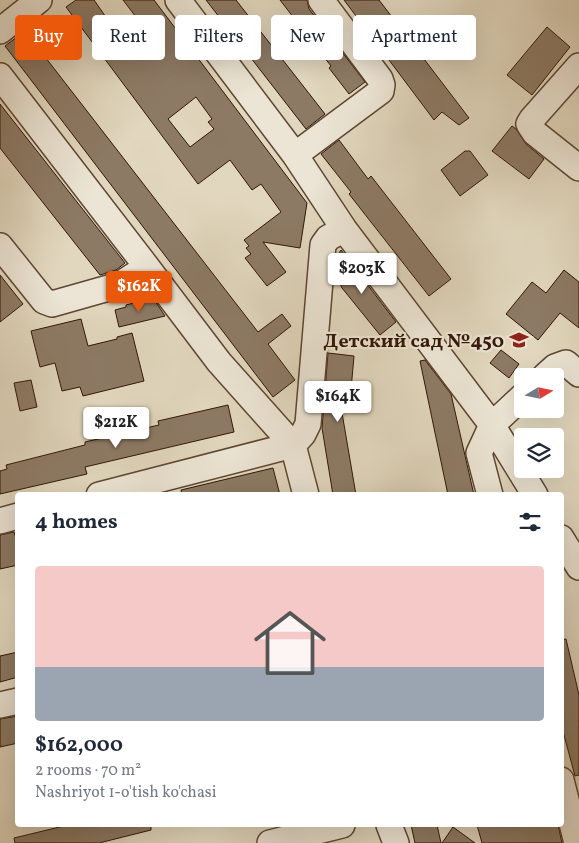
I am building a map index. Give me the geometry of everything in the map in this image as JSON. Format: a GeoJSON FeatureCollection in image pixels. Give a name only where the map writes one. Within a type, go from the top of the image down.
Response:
{"type":"FeatureCollection","features":[{"type":"Feature","properties":{"kind":"street"},"geometry":{"type":"LineString","coordinates":[[0,31],[39,0]]}},
{"type":"Feature","properties":{"kind":"street"},"geometry":{"type":"LineString","coordinates":[[178,0],[296,155],[344,228],[492,425],[533,492]]}},
{"type":"Feature","properties":{"kind":"street"},"geometry":{"type":"LineString","coordinates":[[296,155],[381,91],[382,85],[380,79],[321,0]]}},
{"type":"Feature","properties":{"kind":"street"},"geometry":{"type":"LineString","coordinates":[[579,66],[530,124],[534,133],[579,168]]}},
{"type":"Feature","properties":{"kind":"street"},"geometry":{"type":"LineString","coordinates":[[0,76],[219,362],[293,445],[305,492]]}},
{"type":"Feature","properties":{"kind":"street"},"geometry":{"type":"LineString","coordinates":[[111,492],[293,445],[303,434],[308,424],[323,245],[328,238],[344,228]]}},
{"type":"Feature","properties":{"kind":"street"},"geometry":{"type":"LineString","coordinates":[[0,246],[44,301],[52,304],[119,285],[148,267]]}},
{"type":"Feature","properties":{"kind":"street"},"geometry":{"type":"LineString","coordinates":[[554,368],[566,363],[579,374]]}},
{"type":"Feature","properties":{"kind":"street"},"geometry":{"type":"LineString","coordinates":[[489,492],[479,453],[492,425],[514,404]]}},
{"type":"Feature","properties":{"kind":"street"},"geometry":{"type":"LineString","coordinates":[[0,521],[15,517]]}},
{"type":"Feature","properties":{"kind":"street"},"geometry":{"type":"LineString","coordinates":[[564,543],[579,567]]}},
{"type":"Feature","properties":{"kind":"street"},"geometry":{"type":"LineString","coordinates":[[0,706],[15,702]]}},
{"type":"Feature","properties":{"kind":"street"},"geometry":{"type":"LineString","coordinates":[[564,792],[577,843]]}},
{"type":"Feature","properties":{"kind":"street"},"geometry":{"type":"LineString","coordinates":[[270,843],[334,827]]}},
{"type":"Feature","properties":{"kind":"street"},"geometry":{"type":"LineString","coordinates":[[391,827],[396,843]]}},
{"type":"Feature","properties":{"kind":"building"},"geometry":{"type":"Polygon","coordinates":[[[76,0],[94,0],[104,15],[92,15],[92,42],[82,28],[82,15],[72,15],[66,7],[76,0]]]}},
{"type":"Feature","properties":{"kind":"building"},"geometry":{"type":"Polygon","coordinates":[[[123,0],[154,0],[175,28],[175,60],[199,60],[307,203],[300,248],[263,242],[286,272],[267,286],[245,258],[251,254],[246,248],[249,246],[244,240],[281,212],[261,184],[252,190],[230,160],[198,184],[106,60],[165,60],[165,15],[134,15],[123,0]],[[196,97],[168,119],[190,147],[214,129],[208,122],[212,119],[196,97]]]}},
{"type":"Feature","properties":{"kind":"building"},"geometry":{"type":"Polygon","coordinates":[[[206,0],[236,0],[248,15],[218,15],[206,0]]]}},
{"type":"Feature","properties":{"kind":"building"},"geometry":{"type":"Polygon","coordinates":[[[280,0],[307,0],[309,9],[314,15],[292,15],[280,0]]]}},
{"type":"Feature","properties":{"kind":"building"},"geometry":{"type":"Polygon","coordinates":[[[344,0],[379,0],[390,15],[355,15],[344,0]]]}},
{"type":"Feature","properties":{"kind":"building"},"geometry":{"type":"Polygon","coordinates":[[[547,27],[570,47],[532,95],[507,75],[547,27]]]}},
{"type":"Feature","properties":{"kind":"building"},"geometry":{"type":"Polygon","coordinates":[[[261,32],[271,45],[271,60],[283,60],[325,114],[306,129],[253,60],[261,60],[261,32]]]}},
{"type":"Feature","properties":{"kind":"building"},"geometry":{"type":"Polygon","coordinates":[[[15,38],[15,59],[5,46],[15,38]]]}},
{"type":"Feature","properties":{"kind":"building"},"geometry":{"type":"Polygon","coordinates":[[[343,53],[365,82],[349,94],[329,68],[331,66],[326,60],[343,60],[343,53]]]}},
{"type":"Feature","properties":{"kind":"building"},"geometry":{"type":"Polygon","coordinates":[[[16,60],[47,60],[258,332],[282,314],[291,326],[268,344],[295,380],[273,397],[16,60]]]}},
{"type":"Feature","properties":{"kind":"building"},"geometry":{"type":"Polygon","coordinates":[[[389,60],[425,60],[469,118],[459,125],[442,112],[434,120],[389,60]]]}},
{"type":"Feature","properties":{"kind":"building"},"geometry":{"type":"Polygon","coordinates":[[[0,104],[125,263],[116,270],[100,275],[0,148],[0,104]]]}},
{"type":"Feature","properties":{"kind":"building"},"geometry":{"type":"Polygon","coordinates":[[[512,126],[526,144],[544,159],[529,179],[492,151],[512,126]]]}},
{"type":"Feature","properties":{"kind":"building"},"geometry":{"type":"Polygon","coordinates":[[[339,140],[368,179],[371,176],[451,279],[429,296],[349,194],[351,192],[321,154],[339,140]]]}},
{"type":"Feature","properties":{"kind":"building"},"geometry":{"type":"Polygon","coordinates":[[[465,151],[470,151],[488,175],[460,196],[441,170],[465,151]]]}},
{"type":"Feature","properties":{"kind":"building"},"geometry":{"type":"Polygon","coordinates":[[[341,250],[396,322],[380,335],[342,288],[335,273],[337,256],[341,250]]]}},
{"type":"Feature","properties":{"kind":"building"},"geometry":{"type":"Polygon","coordinates":[[[564,270],[579,282],[579,328],[560,313],[538,340],[506,314],[532,282],[546,293],[564,270]]]}},
{"type":"Feature","properties":{"kind":"building"},"geometry":{"type":"Polygon","coordinates":[[[0,275],[23,304],[0,322],[0,275]]]}},
{"type":"Feature","properties":{"kind":"building"},"geometry":{"type":"Polygon","coordinates":[[[153,298],[165,316],[119,327],[115,310],[153,298]]]}},
{"type":"Feature","properties":{"kind":"building"},"geometry":{"type":"Polygon","coordinates":[[[81,319],[88,346],[117,339],[117,337],[132,333],[144,381],[83,396],[80,387],[62,391],[55,363],[40,367],[31,331],[81,319]]]}},
{"type":"Feature","properties":{"kind":"building"},"geometry":{"type":"Polygon","coordinates":[[[501,350],[519,364],[514,368],[509,378],[490,363],[501,350]]]}},
{"type":"Feature","properties":{"kind":"building"},"geometry":{"type":"Polygon","coordinates":[[[328,353],[354,356],[350,401],[340,401],[355,492],[333,492],[322,428],[328,353]]]}},
{"type":"Feature","properties":{"kind":"building"},"geometry":{"type":"Polygon","coordinates":[[[425,360],[451,394],[473,492],[447,492],[420,361],[425,360]]]}},
{"type":"Feature","properties":{"kind":"building"},"geometry":{"type":"Polygon","coordinates":[[[31,380],[37,407],[20,411],[14,383],[31,380]]]}},
{"type":"Feature","properties":{"kind":"building"},"geometry":{"type":"Polygon","coordinates":[[[228,405],[234,432],[85,467],[87,474],[0,494],[0,471],[7,469],[6,465],[85,445],[85,442],[159,425],[158,421],[228,405]]]}},
{"type":"Feature","properties":{"kind":"building"},"geometry":{"type":"Polygon","coordinates":[[[273,468],[279,492],[181,492],[181,490],[273,468]]]}},
{"type":"Feature","properties":{"kind":"building"},"geometry":{"type":"Polygon","coordinates":[[[14,532],[15,566],[0,569],[0,535],[14,532]]]}},
{"type":"Feature","properties":{"kind":"building"},"geometry":{"type":"Polygon","coordinates":[[[564,639],[566,639],[579,695],[579,775],[575,776],[564,735],[564,639]]]}},
{"type":"Feature","properties":{"kind":"building"},"geometry":{"type":"Polygon","coordinates":[[[15,653],[15,678],[0,682],[0,656],[15,653]]]}},
{"type":"Feature","properties":{"kind":"building"},"geometry":{"type":"Polygon","coordinates":[[[15,716],[15,744],[0,747],[0,719],[15,716]]]}},
{"type":"Feature","properties":{"kind":"building"},"geometry":{"type":"Polygon","coordinates":[[[60,827],[151,827],[151,830],[99,843],[15,843],[14,838],[60,827]]]}},
{"type":"Feature","properties":{"kind":"building"},"geometry":{"type":"Polygon","coordinates":[[[411,827],[437,827],[441,843],[415,843],[411,827]]]}},
{"type":"Feature","properties":{"kind":"building"},"geometry":{"type":"Polygon","coordinates":[[[453,827],[475,843],[442,843],[453,827]]]}},
{"type":"Feature","properties":{"kind":"building"},"geometry":{"type":"Polygon","coordinates":[[[478,827],[558,827],[562,843],[482,843],[478,827]]]}},
{"type":"Feature","properties":{"kind":"place","name":"Детский сад №450"},"geometry":{"type":"Point","coordinates":[519,340]}}]}
